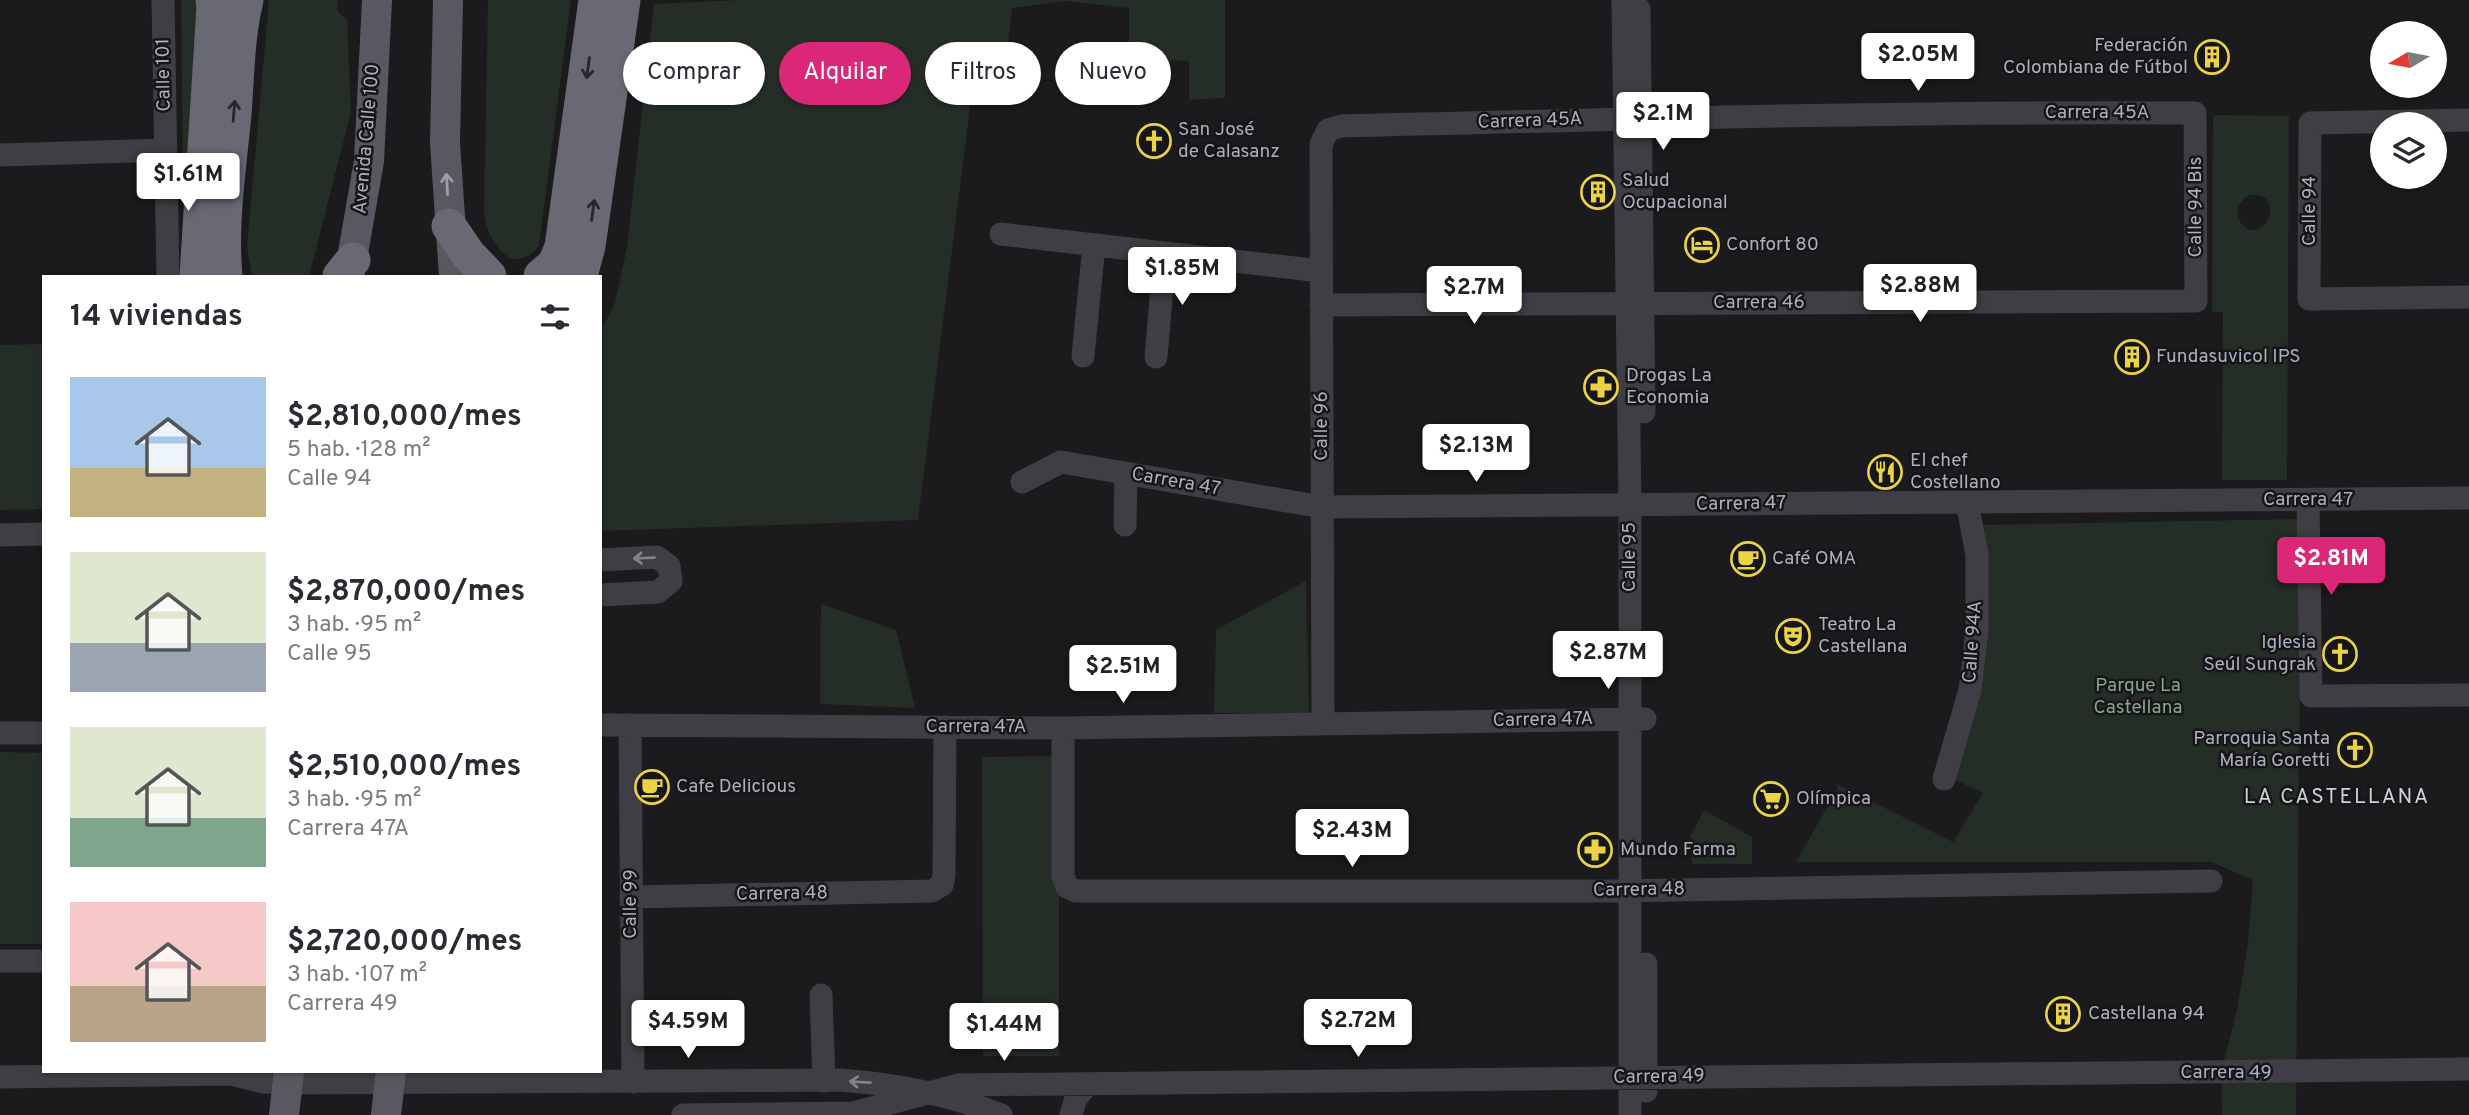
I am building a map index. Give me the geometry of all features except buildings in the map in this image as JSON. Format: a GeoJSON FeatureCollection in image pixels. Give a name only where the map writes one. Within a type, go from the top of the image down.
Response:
{"type":"FeatureCollection","features":[{"type":"Feature","properties":{"kind":"highway"},"geometry":{"type":"LineString","coordinates":[[197,275],[213,0]]}},
{"type":"Feature","properties":{"kind":"highway"},"geometry":{"type":"LineString","coordinates":[[225,275],[225,217],[246,0]]}},
{"type":"Feature","properties":{"kind":"highway"},"geometry":{"type":"LineString","coordinates":[[542,275],[555,264],[562,247],[596,0]]}},
{"type":"Feature","properties":{"kind":"highway"},"geometry":{"type":"LineString","coordinates":[[580,275],[588,246],[623,0]]}},
{"type":"Feature","properties":{"kind":"highway"},"geometry":{"type":"LineString","coordinates":[[449,226],[468,254],[488,275]]}},
{"type":"Feature","properties":{"kind":"main road","name":"Avenida Calle 100"},"geometry":{"type":"LineString","coordinates":[[347,271],[369,161],[377,0]]}},
{"type":"Feature","properties":{"kind":"main road"},"geometry":{"type":"LineString","coordinates":[[447,0],[444,143],[454,275]]}},
{"type":"Feature","properties":{"kind":"main road"},"geometry":{"type":"LineString","coordinates":[[284,1115],[288,1077]]}},
{"type":"Feature","properties":{"kind":"main road"},"geometry":{"type":"LineString","coordinates":[[386,1115],[390,1077]]}},
{"type":"Feature","properties":{"kind":"street","name":"Calle 101"},"geometry":{"type":"LineString","coordinates":[[163,0],[168,275]]}},
{"type":"Feature","properties":{"kind":"street","name":"Calle 95"},"geometry":{"type":"LineString","coordinates":[[1623,0],[1633,119]]}},
{"type":"Feature","properties":{"kind":"street","name":"Calle 95"},"geometry":{"type":"LineString","coordinates":[[1639,0],[1633,119],[1638,1077],[1646,1115]]}},
{"type":"Feature","properties":{"kind":"street","name":"Carrera 45A"},"geometry":{"type":"LineString","coordinates":[[1328,130],[1341,127],[1633,119],[2196,113]]}},
{"type":"Feature","properties":{"kind":"street","name":"Calle 94 Bis"},"geometry":{"type":"LineString","coordinates":[[2196,113],[2196,301]]}},
{"type":"Feature","properties":{"kind":"street","name":"Calle 94"},"geometry":{"type":"LineString","coordinates":[[2469,120],[2310,123],[2309,299],[2469,297]]}},
{"type":"Feature","properties":{"kind":"street","name":"Calle 96"},"geometry":{"type":"LineString","coordinates":[[1323,723],[1321,144],[1328,130]]}},
{"type":"Feature","properties":{"kind":"street"},"geometry":{"type":"LineString","coordinates":[[0,155],[166,150]]}},
{"type":"Feature","properties":{"kind":"street"},"geometry":{"type":"LineString","coordinates":[[1001,234],[1321,271]]}},
{"type":"Feature","properties":{"kind":"street"},"geometry":{"type":"LineString","coordinates":[[1083,356],[1094,245]]}},
{"type":"Feature","properties":{"kind":"street"},"geometry":{"type":"LineString","coordinates":[[1156,357],[1165,253]]}},
{"type":"Feature","properties":{"kind":"street","name":"Carrera 46"},"geometry":{"type":"LineString","coordinates":[[1321,305],[2196,301]]}},
{"type":"Feature","properties":{"kind":"street","name":"Carrera 47"},"geometry":{"type":"LineString","coordinates":[[1021,482],[1060,462],[1322,507],[2469,498]]}},
{"type":"Feature","properties":{"kind":"street"},"geometry":{"type":"LineString","coordinates":[[1125,525],[1126,473]]}},
{"type":"Feature","properties":{"kind":"street"},"geometry":{"type":"LineString","coordinates":[[2308,500],[2311,696],[2469,695]]}},
{"type":"Feature","properties":{"kind":"street","name":"Calle 94A"},"geometry":{"type":"LineString","coordinates":[[1944,779],[1970,690],[1977,631],[1977,555],[1966,502]]}},
{"type":"Feature","properties":{"kind":"street"},"geometry":{"type":"LineString","coordinates":[[0,535],[42,534]]}},
{"type":"Feature","properties":{"kind":"street"},"geometry":{"type":"LineString","coordinates":[[602,560],[657,557],[669,566],[671,582],[658,592],[602,595]]}},
{"type":"Feature","properties":{"kind":"street","name":"Carrera 47A"},"geometry":{"type":"LineString","coordinates":[[602,725],[1063,728],[1637,719]]}},
{"type":"Feature","properties":{"kind":"street","name":"Calle 99"},"geometry":{"type":"LineString","coordinates":[[631,726],[633,1082]]}},
{"type":"Feature","properties":{"kind":"street","name":"Carrera 48"},"geometry":{"type":"LineString","coordinates":[[631,897],[932,891],[942,885],[944,875],[945,727]]}},
{"type":"Feature","properties":{"kind":"street","name":"Carrera 48"},"geometry":{"type":"LineString","coordinates":[[1063,728],[1063,876],[1067,887],[1076,891],[1637,890],[2211,881]]}},
{"type":"Feature","properties":{"kind":"street"},"geometry":{"type":"LineString","coordinates":[[0,733],[42,733]]}},
{"type":"Feature","properties":{"kind":"street"},"geometry":{"type":"LineString","coordinates":[[0,961],[42,961]]}},
{"type":"Feature","properties":{"kind":"street"},"geometry":{"type":"LineString","coordinates":[[821,995],[824,1081]]}},
{"type":"Feature","properties":{"kind":"street","name":"Carrera 49"},"geometry":{"type":"LineString","coordinates":[[683,1115],[861,1114],[927,1091],[958,1085],[2469,1069]]}},
{"type":"Feature","properties":{"kind":"street"},"geometry":{"type":"LineString","coordinates":[[0,1077],[232,1074],[263,1082],[288,1077],[390,1077],[884,1083],[927,1091],[977,1105],[1001,1115]]}},
{"type":"Feature","properties":{"kind":"street","name":"Calle 95"},"geometry":{"type":"LineString","coordinates":[[1630,1115],[1638,1077]]}},
{"type":"Feature","properties":{"kind":"street"},"geometry":{"type":"LineString","coordinates":[[1071,1115],[1076,1098],[1087,1085]]}},
{"type":"Feature","properties":{"kind":"green space"},"geometry":{"type":"Polygon","coordinates":[[[181,0],[196,0],[199,7],[184,271],[181,0]]]}},
{"type":"Feature","properties":{"kind":"green space"},"geometry":{"type":"Polygon","coordinates":[[[269,0],[338,0],[337,11],[347,20],[351,112],[309,275],[252,275],[247,247],[269,0]]]}},
{"type":"Feature","properties":{"kind":"green space"},"geometry":{"type":"Polygon","coordinates":[[[488,0],[571,0],[539,245],[530,255],[510,259],[489,233],[484,213],[488,0]]]}},
{"type":"Feature","properties":{"kind":"green space"},"geometry":{"type":"Polygon","coordinates":[[[739,0],[1225,0],[1225,98],[1189,100],[1189,61],[1171,60],[1171,42],[1129,42],[1129,8],[1065,1],[1012,8],[1008,42],[925,42],[925,105],[970,105],[918,520],[602,531],[602,328],[615,303],[627,247],[643,105],[765,105],[765,42],[650,42],[654,4],[739,0]]]}},
{"type":"Feature","properties":{"kind":"green space"},"geometry":{"type":"Polygon","coordinates":[[[2213,115],[2289,116],[2287,480],[2222,480],[2223,312],[2212,312],[2213,115]],[[2249,195],[2238,207],[2237,215],[2241,223],[2249,229],[2257,229],[2269,218],[2268,201],[2261,196],[2249,195]]]}},
{"type":"Feature","properties":{"kind":"green space"},"geometry":{"type":"Polygon","coordinates":[[[42,344],[42,509],[0,510],[0,345],[42,344]]]}},
{"type":"Feature","properties":{"kind":"green space","name":"Parque La Castellana"},"geometry":{"type":"Polygon","coordinates":[[[2301,519],[2296,1115],[2222,1115],[2221,1073],[2237,1010],[2248,943],[2253,880],[2212,862],[1796,862],[1838,788],[1837,784],[1953,842],[1983,793],[1954,779],[1975,525],[2301,519]]]}},
{"type":"Feature","properties":{"kind":"green space"},"geometry":{"type":"Polygon","coordinates":[[[1306,581],[1309,713],[1214,713],[1216,630],[1306,581]]]}},
{"type":"Feature","properties":{"kind":"green space"},"geometry":{"type":"Polygon","coordinates":[[[821,604],[896,630],[915,708],[820,704],[821,604]]]}},
{"type":"Feature","properties":{"kind":"green space"},"geometry":{"type":"Polygon","coordinates":[[[0,752],[42,753],[42,944],[0,944],[0,752]]]}},
{"type":"Feature","properties":{"kind":"green space"},"geometry":{"type":"Polygon","coordinates":[[[1061,756],[1059,1056],[983,1056],[982,757],[1061,756]]]}},
{"type":"Feature","properties":{"kind":"green space"},"geometry":{"type":"Polygon","coordinates":[[[1704,810],[1752,837],[1752,864],[1692,864],[1690,837],[1704,810]]]}},
{"type":"Feature","properties":{"kind":"place","name":"Federación Colombiana de Fútbol"},"geometry":{"type":"Point","coordinates":[2212,57]}},
{"type":"Feature","properties":{"kind":"place","name":"San José de Calasanz"},"geometry":{"type":"Point","coordinates":[1154,141]}},
{"type":"Feature","properties":{"kind":"place","name":"Salud Ocupacional"},"geometry":{"type":"Point","coordinates":[1598,192]}},
{"type":"Feature","properties":{"kind":"place","name":"Confort 80"},"geometry":{"type":"Point","coordinates":[1702,245]}},
{"type":"Feature","properties":{"kind":"place","name":"Fundasuvicol IPS"},"geometry":{"type":"Point","coordinates":[2132,357]}},
{"type":"Feature","properties":{"kind":"place","name":"Drogas La Economia"},"geometry":{"type":"Point","coordinates":[1601,387]}},
{"type":"Feature","properties":{"kind":"place","name":"El chef Costellano"},"geometry":{"type":"Point","coordinates":[1885,472]}},
{"type":"Feature","properties":{"kind":"place","name":"Café OMA"},"geometry":{"type":"Point","coordinates":[1748,559]}},
{"type":"Feature","properties":{"kind":"place","name":"Teatro La Castellana"},"geometry":{"type":"Point","coordinates":[1793,636]}},
{"type":"Feature","properties":{"kind":"place","name":"Iglesia Seúl Sungrak"},"geometry":{"type":"Point","coordinates":[2340,654]}},
{"type":"Feature","properties":{"kind":"place","name":"Parroquia Santa María Goretti"},"geometry":{"type":"Point","coordinates":[2355,750]}},
{"type":"Feature","properties":{"kind":"place","name":"Cafe Delicious"},"geometry":{"type":"Point","coordinates":[652,787]}},
{"type":"Feature","properties":{"kind":"place","name":"Olímpica"},"geometry":{"type":"Point","coordinates":[1771,799]}},
{"type":"Feature","properties":{"kind":"place","name":"Mundo Farma"},"geometry":{"type":"Point","coordinates":[1595,850]}},
{"type":"Feature","properties":{"kind":"place","name":"Castellana 94"},"geometry":{"type":"Point","coordinates":[2063,1014]}},
{"type":"Feature","properties":{"kind":"district","name":"LA CASTELLANA"},"geometry":{"type":"Point","coordinates":[2337,797]}}]}
